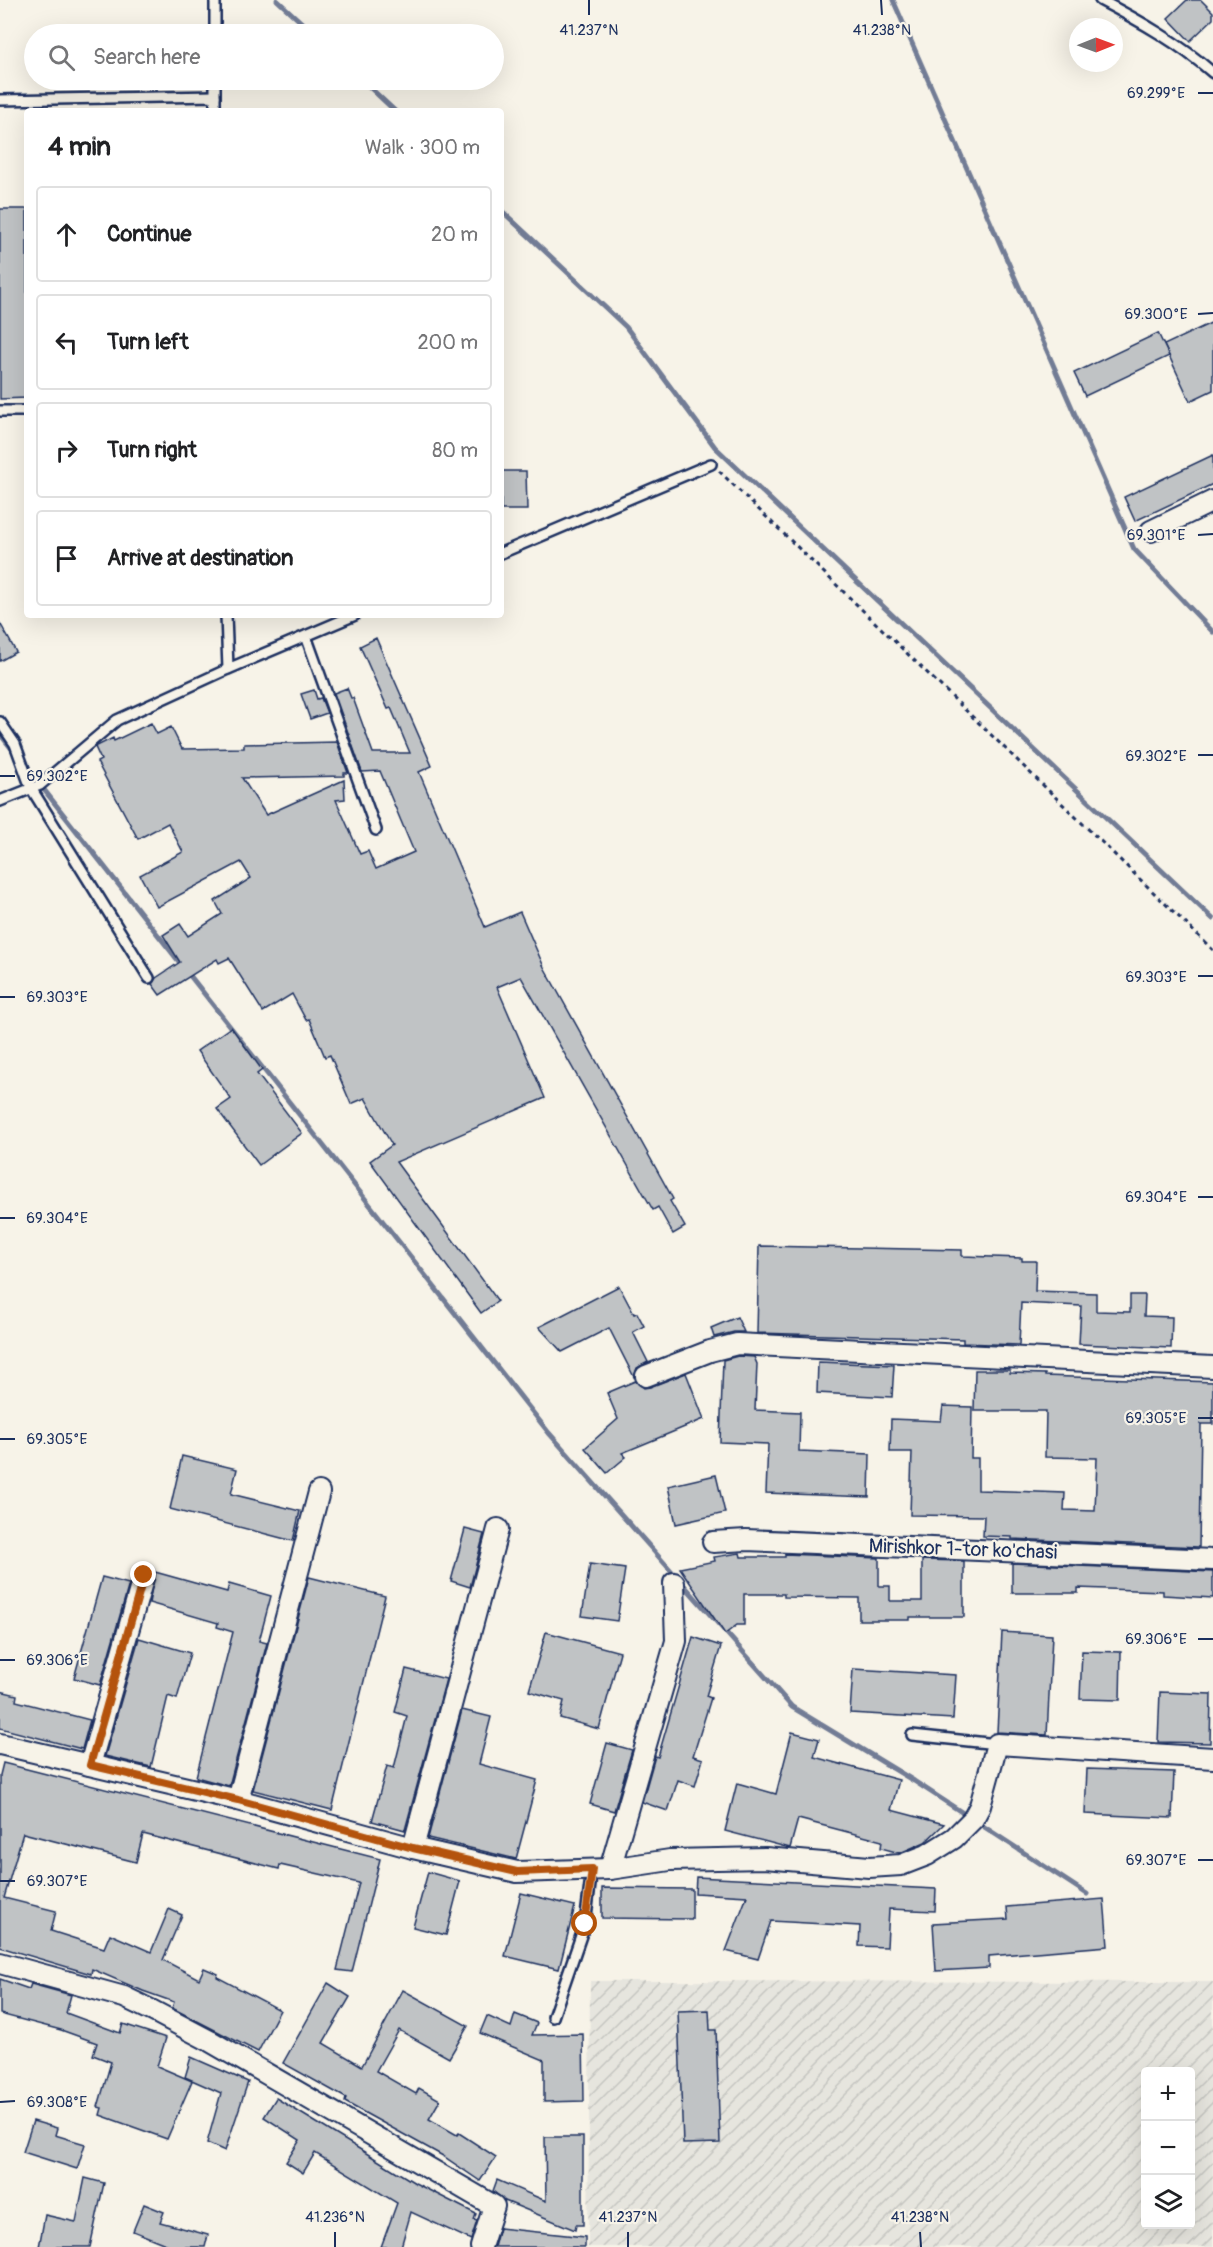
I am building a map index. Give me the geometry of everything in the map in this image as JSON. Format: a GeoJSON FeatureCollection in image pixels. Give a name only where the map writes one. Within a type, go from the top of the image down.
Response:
{"type":"FeatureCollection","features":[{"type":"Feature","properties":{"kind":"street"},"geometry":{"type":"LineString","coordinates":[[1151,531],[1213,501]]}},
{"type":"Feature","properties":{"kind":"street"},"geometry":{"type":"LineString","coordinates":[[646,1376],[717,1349],[737,1344],[1213,1367]]}},
{"type":"Feature","properties":{"kind":"street"},"geometry":{"type":"LineString","coordinates":[[238,1800],[319,1492]]}},
{"type":"Feature","properties":{"kind":"street"},"geometry":{"type":"LineString","coordinates":[[413,1848],[498,1529]]}},
{"type":"Feature","properties":{"kind":"street","name":"Mirishkor 1-tor ko'chasi"},"geometry":{"type":"LineString","coordinates":[[713,1542],[746,1540],[1213,1560]]}},
{"type":"Feature","properties":{"kind":"street"},"geometry":{"type":"LineString","coordinates":[[90,1765],[144,1575]]}},
{"type":"Feature","properties":{"kind":"street"},"geometry":{"type":"LineString","coordinates":[[601,1869],[676,1641],[674,1583]]}},
{"type":"Feature","properties":{"kind":"street"},"geometry":{"type":"LineString","coordinates":[[0,1744],[238,1800],[413,1848],[517,1872],[601,1869],[669,1860],[765,1858],[869,1867],[901,1866],[927,1855],[954,1838],[973,1819],[980,1806],[997,1744],[1213,1758]]}},
{"type":"Feature","properties":{"kind":"street"},"geometry":{"type":"LineString","coordinates":[[0,1963],[95,1988],[143,2006],[210,2042],[494,2206],[481,2247]]}},
{"type":"Feature","properties":{"kind":"lane"},"geometry":{"type":"LineString","coordinates":[[215,0],[215,24]]}},
{"type":"Feature","properties":{"kind":"lane"},"geometry":{"type":"LineString","coordinates":[[1100,0],[1147,24],[1213,73]]}},
{"type":"Feature","properties":{"kind":"lane"},"geometry":{"type":"LineString","coordinates":[[215,90],[215,108]]}},
{"type":"Feature","properties":{"kind":"lane"},"geometry":{"type":"LineString","coordinates":[[0,100],[215,96]]}},
{"type":"Feature","properties":{"kind":"lane"},"geometry":{"type":"LineString","coordinates":[[0,411],[24,411]]}},
{"type":"Feature","properties":{"kind":"lane"},"geometry":{"type":"LineString","coordinates":[[504,552],[711,464]]}},
{"type":"Feature","properties":{"kind":"lane"},"geometry":{"type":"LineString","coordinates":[[226,618],[228,669]]}},
{"type":"Feature","properties":{"kind":"lane"},"geometry":{"type":"LineString","coordinates":[[0,801],[40,785],[117,720],[228,669],[349,618]]}},
{"type":"Feature","properties":{"kind":"lane"},"geometry":{"type":"LineString","coordinates":[[306,636],[376,830]]}},
{"type":"Feature","properties":{"kind":"lane"},"geometry":{"type":"LineString","coordinates":[[0,722],[15,744],[31,788],[149,978]]}},
{"type":"Feature","properties":{"kind":"lane"},"geometry":{"type":"LineString","coordinates":[[912,1735],[997,1744]]}},
{"type":"Feature","properties":{"kind":"lane"},"geometry":{"type":"LineString","coordinates":[[553,2017],[601,1869]]}},
{"type":"Feature","properties":{"kind":"path"},"geometry":{"type":"LineString","coordinates":[[711,464],[1213,950]]}},
{"type":"Feature","properties":{"kind":"shaded area"},"geometry":{"type":"Polygon","coordinates":[[[590,1981],[1213,1982],[1213,2247],[588,2247],[590,1981]]]}},
{"type":"Feature","properties":{"kind":"building"},"geometry":{"type":"Polygon","coordinates":[[[1187,0],[1201,0],[1213,12],[1213,19],[1190,41],[1168,18],[1187,0]]]}},
{"type":"Feature","properties":{"kind":"building"},"geometry":{"type":"Polygon","coordinates":[[[0,209],[24,209],[24,398],[0,399],[0,209]]]}},
{"type":"Feature","properties":{"kind":"building"},"geometry":{"type":"Polygon","coordinates":[[[1213,322],[1213,390],[1190,401],[1164,345],[1213,322]]]}},
{"type":"Feature","properties":{"kind":"building"},"geometry":{"type":"Polygon","coordinates":[[[1158,333],[1169,356],[1085,396],[1074,373],[1158,333]]]}},
{"type":"Feature","properties":{"kind":"building"},"geometry":{"type":"Polygon","coordinates":[[[1213,455],[1213,484],[1135,521],[1124,497],[1213,455]]]}},
{"type":"Feature","properties":{"kind":"building"},"geometry":{"type":"Polygon","coordinates":[[[504,471],[526,471],[527,510],[504,510],[504,471]]]}},
{"type":"Feature","properties":{"kind":"building"},"geometry":{"type":"Polygon","coordinates":[[[0,623],[16,652],[0,661],[0,623]]]}},
{"type":"Feature","properties":{"kind":"building"},"geometry":{"type":"Polygon","coordinates":[[[376,638],[432,766],[419,772],[485,927],[520,912],[544,967],[673,1199],[670,1201],[685,1227],[673,1234],[658,1207],[653,1210],[521,977],[497,987],[545,1098],[396,1162],[498,1301],[481,1313],[370,1161],[392,1145],[365,1098],[351,1104],[330,1055],[325,1057],[309,1019],[306,1020],[292,994],[263,1012],[229,958],[219,963],[217,959],[160,995],[152,984],[156,978],[180,962],[163,935],[180,924],[188,936],[222,914],[215,901],[251,878],[241,862],[157,907],[140,875],[183,852],[168,823],[138,839],[97,762],[101,760],[95,747],[113,738],[114,741],[151,723],[157,734],[171,727],[182,749],[244,748],[244,744],[337,742],[348,773],[344,773],[344,776],[242,778],[266,815],[344,780],[345,799],[336,800],[360,854],[368,851],[376,869],[414,852],[380,771],[362,772],[334,693],[347,688],[353,698],[373,753],[410,753],[391,708],[388,709],[360,646],[376,638]]]}},
{"type":"Feature","properties":{"kind":"building"},"geometry":{"type":"Polygon","coordinates":[[[314,690],[317,699],[321,698],[327,713],[310,719],[301,694],[314,690]]]}},
{"type":"Feature","properties":{"kind":"building"},"geometry":{"type":"Polygon","coordinates":[[[231,1027],[262,1070],[257,1074],[302,1133],[259,1165],[217,1109],[231,1099],[197,1051],[231,1027]]]}},
{"type":"Feature","properties":{"kind":"building"},"geometry":{"type":"Polygon","coordinates":[[[759,1246],[962,1250],[962,1256],[1022,1258],[1022,1261],[1036,1261],[1035,1291],[1096,1293],[1096,1311],[1130,1312],[1130,1295],[1145,1295],[1144,1316],[1172,1317],[1171,1348],[1079,1344],[1081,1306],[1021,1303],[1019,1345],[963,1343],[963,1339],[757,1333],[759,1246]]]}},
{"type":"Feature","properties":{"kind":"building"},"geometry":{"type":"Polygon","coordinates":[[[619,1286],[634,1314],[637,1313],[644,1326],[633,1332],[648,1362],[637,1368],[634,1377],[609,1328],[562,1352],[539,1327],[619,1286]]]}},
{"type":"Feature","properties":{"kind":"building"},"geometry":{"type":"Polygon","coordinates":[[[737,1317],[744,1332],[714,1337],[711,1328],[737,1317]]]}},
{"type":"Feature","properties":{"kind":"building"},"geometry":{"type":"Polygon","coordinates":[[[738,1356],[754,1357],[757,1364],[755,1410],[800,1412],[799,1451],[870,1454],[869,1497],[766,1493],[768,1444],[720,1442],[723,1360],[738,1356]]]}},
{"type":"Feature","properties":{"kind":"building"},"geometry":{"type":"Polygon","coordinates":[[[818,1362],[894,1365],[892,1397],[817,1393],[818,1362]]]}},
{"type":"Feature","properties":{"kind":"building"},"geometry":{"type":"Polygon","coordinates":[[[975,1370],[1010,1370],[1010,1373],[1045,1374],[1045,1376],[1213,1382],[1213,1424],[1201,1424],[1199,1547],[983,1536],[984,1516],[910,1515],[912,1452],[890,1452],[891,1419],[941,1421],[943,1406],[972,1407],[971,1458],[978,1458],[978,1490],[1065,1493],[1064,1510],[1095,1511],[1097,1458],[1045,1457],[1046,1411],[974,1411],[975,1370]]]}},
{"type":"Feature","properties":{"kind":"building"},"geometry":{"type":"Polygon","coordinates":[[[686,1373],[704,1419],[622,1453],[626,1457],[607,1473],[585,1448],[618,1419],[607,1393],[635,1381],[644,1388],[686,1373]]]}},
{"type":"Feature","properties":{"kind":"building"},"geometry":{"type":"Polygon","coordinates":[[[182,1456],[237,1469],[231,1494],[300,1511],[293,1541],[170,1509],[182,1456]]]}},
{"type":"Feature","properties":{"kind":"building"},"geometry":{"type":"Polygon","coordinates":[[[716,1475],[725,1513],[676,1524],[668,1486],[716,1475]]]}},
{"type":"Feature","properties":{"kind":"building"},"geometry":{"type":"Polygon","coordinates":[[[465,1529],[484,1534],[470,1587],[451,1581],[465,1529]]]}},
{"type":"Feature","properties":{"kind":"building"},"geometry":{"type":"Polygon","coordinates":[[[740,1553],[741,1557],[785,1557],[785,1554],[879,1558],[879,1586],[890,1586],[890,1601],[922,1601],[922,1560],[964,1561],[964,1617],[859,1620],[859,1598],[744,1594],[744,1625],[737,1625],[725,1634],[680,1568],[715,1561],[714,1557],[740,1553]]]}},
{"type":"Feature","properties":{"kind":"building"},"geometry":{"type":"Polygon","coordinates":[[[1012,1563],[1213,1572],[1213,1598],[1163,1595],[1163,1591],[1078,1588],[1078,1593],[1012,1593],[1012,1563]]]}},
{"type":"Feature","properties":{"kind":"building"},"geometry":{"type":"Polygon","coordinates":[[[590,1564],[625,1569],[617,1621],[582,1616],[590,1564]]]}},
{"type":"Feature","properties":{"kind":"building"},"geometry":{"type":"Polygon","coordinates":[[[155,1572],[227,1592],[229,1584],[271,1596],[259,1641],[267,1643],[229,1786],[196,1777],[233,1632],[217,1627],[218,1623],[149,1603],[155,1572]]]}},
{"type":"Feature","properties":{"kind":"building"},"geometry":{"type":"Polygon","coordinates":[[[102,1577],[129,1584],[100,1685],[74,1678],[102,1577]]]}},
{"type":"Feature","properties":{"kind":"building"},"geometry":{"type":"Polygon","coordinates":[[[309,1577],[385,1596],[332,1810],[253,1790],[309,1577]]]}},
{"type":"Feature","properties":{"kind":"building"},"geometry":{"type":"Polygon","coordinates":[[[546,1632],[620,1652],[599,1729],[560,1718],[564,1701],[529,1691],[546,1632]]]}},
{"type":"Feature","properties":{"kind":"building"},"geometry":{"type":"Polygon","coordinates":[[[1002,1632],[1052,1635],[1047,1735],[997,1732],[1002,1632]]]}},
{"type":"Feature","properties":{"kind":"building"},"geometry":{"type":"Polygon","coordinates":[[[693,1637],[721,1646],[706,1696],[711,1698],[693,1756],[703,1759],[695,1786],[678,1780],[668,1811],[642,1802],[655,1756],[658,1757],[693,1637]]]}},
{"type":"Feature","properties":{"kind":"building"},"geometry":{"type":"Polygon","coordinates":[[[139,1638],[190,1653],[177,1699],[168,1696],[151,1767],[105,1756],[139,1638]]]}},
{"type":"Feature","properties":{"kind":"building"},"geometry":{"type":"Polygon","coordinates":[[[1082,1651],[1121,1652],[1120,1700],[1080,1699],[1082,1651]]]}},
{"type":"Feature","properties":{"kind":"building"},"geometry":{"type":"Polygon","coordinates":[[[406,1669],[446,1679],[405,1830],[372,1821],[387,1766],[394,1768],[407,1716],[395,1712],[406,1669]]]}},
{"type":"Feature","properties":{"kind":"building"},"geometry":{"type":"Polygon","coordinates":[[[853,1669],[956,1675],[953,1719],[850,1713],[853,1669]]]}},
{"type":"Feature","properties":{"kind":"building"},"geometry":{"type":"Polygon","coordinates":[[[0,1691],[17,1695],[16,1701],[90,1720],[82,1749],[0,1728],[0,1691]]]}},
{"type":"Feature","properties":{"kind":"building"},"geometry":{"type":"Polygon","coordinates":[[[1160,1692],[1211,1694],[1210,1743],[1158,1742],[1160,1692]]]}},
{"type":"Feature","properties":{"kind":"building"},"geometry":{"type":"Polygon","coordinates":[[[462,1710],[491,1717],[479,1764],[537,1780],[516,1859],[428,1838],[462,1710]]]}},
{"type":"Feature","properties":{"kind":"building"},"geometry":{"type":"Polygon","coordinates":[[[792,1732],[819,1739],[814,1757],[899,1780],[891,1810],[944,1824],[925,1842],[900,1853],[881,1848],[882,1841],[798,1819],[790,1848],[725,1831],[737,1783],[776,1794],[792,1732]]]}},
{"type":"Feature","properties":{"kind":"building"},"geometry":{"type":"Polygon","coordinates":[[[607,1743],[632,1750],[614,1811],[590,1804],[607,1743]]]}},
{"type":"Feature","properties":{"kind":"building"},"geometry":{"type":"Polygon","coordinates":[[[3,1763],[380,1859],[352,1972],[337,1970],[359,1883],[280,1865],[279,1869],[143,1834],[136,1862],[23,1833],[4,1898],[56,1911],[51,1931],[104,1948],[110,1934],[151,1952],[169,1909],[182,1915],[163,1960],[199,1979],[204,1968],[280,2010],[258,2052],[172,2008],[174,2002],[92,1969],[91,1974],[0,1947],[0,1775],[3,1763]]]}},
{"type":"Feature","properties":{"kind":"building"},"geometry":{"type":"Polygon","coordinates":[[[1087,1769],[1174,1772],[1172,1818],[1085,1814],[1087,1769]]]}},
{"type":"Feature","properties":{"kind":"building"},"geometry":{"type":"Polygon","coordinates":[[[428,1872],[460,1881],[446,1935],[413,1927],[428,1872]]]}},
{"type":"Feature","properties":{"kind":"building"},"geometry":{"type":"Polygon","coordinates":[[[696,1877],[936,1889],[935,1911],[889,1909],[887,1947],[859,1946],[860,1926],[771,1921],[758,1959],[726,1951],[747,1896],[695,1893],[696,1877]]]}},
{"type":"Feature","properties":{"kind":"building"},"geometry":{"type":"Polygon","coordinates":[[[602,1888],[692,1889],[692,1919],[602,1918],[602,1888]]]}},
{"type":"Feature","properties":{"kind":"building"},"geometry":{"type":"Polygon","coordinates":[[[521,1893],[575,1906],[559,1969],[505,1956],[521,1893]]]}},
{"type":"Feature","properties":{"kind":"building"},"geometry":{"type":"Polygon","coordinates":[[[1104,1899],[1108,1946],[989,1956],[989,1968],[936,1971],[933,1923],[1008,1919],[1007,1907],[1104,1899]]]}},
{"type":"Feature","properties":{"kind":"building"},"geometry":{"type":"Polygon","coordinates":[[[0,1979],[29,1989],[31,1984],[71,1995],[66,2013],[120,2033],[123,2024],[166,2038],[157,2066],[192,2081],[167,2139],[100,2115],[102,2108],[98,2107],[111,2062],[93,2055],[97,2043],[61,2030],[0,2014],[0,1979]]]}},
{"type":"Feature","properties":{"kind":"building"},"geometry":{"type":"Polygon","coordinates":[[[328,1983],[350,1997],[323,2043],[362,2066],[403,1990],[468,2026],[449,2058],[399,2030],[376,2071],[416,2094],[419,2088],[440,2100],[429,2119],[457,2135],[459,2133],[496,2157],[480,2181],[443,2156],[345,2102],[346,2098],[283,2063],[328,1983]]]}},
{"type":"Feature","properties":{"kind":"building"},"geometry":{"type":"Polygon","coordinates":[[[709,2010],[710,2030],[716,2030],[720,2143],[683,2144],[678,2011],[709,2010]]]}},
{"type":"Feature","properties":{"kind":"building"},"geometry":{"type":"Polygon","coordinates":[[[515,2014],[537,2023],[532,2035],[583,2034],[584,2101],[544,2102],[544,2060],[480,2033],[487,2016],[511,2027],[515,2014]]]}},
{"type":"Feature","properties":{"kind":"building"},"geometry":{"type":"Polygon","coordinates":[[[191,2057],[248,2082],[225,2151],[207,2143],[221,2093],[185,2077],[191,2057]]]}},
{"type":"Feature","properties":{"kind":"building"},"geometry":{"type":"Polygon","coordinates":[[[276,2098],[415,2183],[476,2214],[474,2220],[477,2221],[471,2240],[411,2212],[401,2247],[381,2247],[397,2203],[315,2153],[303,2173],[286,2162],[300,2140],[264,2117],[276,2098]]]}},
{"type":"Feature","properties":{"kind":"building"},"geometry":{"type":"Polygon","coordinates":[[[33,2121],[57,2128],[55,2135],[85,2144],[77,2169],[23,2152],[33,2121]]]}},
{"type":"Feature","properties":{"kind":"building"},"geometry":{"type":"Polygon","coordinates":[[[545,2137],[583,2137],[583,2225],[576,2225],[575,2230],[505,2201],[493,2191],[497,2180],[546,2201],[545,2137]]]}},
{"type":"Feature","properties":{"kind":"building"},"geometry":{"type":"Polygon","coordinates":[[[85,2178],[104,2183],[90,2247],[39,2247],[45,2215],[76,2222],[85,2178]]]}},
{"type":"Feature","properties":{"kind":"building"},"geometry":{"type":"Polygon","coordinates":[[[144,2204],[164,2212],[160,2222],[208,2235],[205,2247],[173,2247],[133,2231],[144,2204]]]}},
{"type":"Feature","properties":{"kind":"building"},"geometry":{"type":"Polygon","coordinates":[[[499,2228],[585,2237],[585,2247],[494,2247],[499,2228]]]}},
{"type":"Feature","properties":{"kind":"waterway"},"geometry":{"type":"LineString","coordinates":[[277,0],[303,24]]}},
{"type":"Feature","properties":{"kind":"waterway"},"geometry":{"type":"LineString","coordinates":[[893,0],[1134,549],[1213,632]]}},
{"type":"Feature","properties":{"kind":"waterway"},"geometry":{"type":"LineString","coordinates":[[373,90],[392,108]]}},
{"type":"Feature","properties":{"kind":"waterway"},"geometry":{"type":"LineString","coordinates":[[504,213],[626,327],[715,447],[1213,919]]}},
{"type":"Feature","properties":{"kind":"waterway"},"geometry":{"type":"LineString","coordinates":[[0,734],[15,753]]}},
{"type":"Feature","properties":{"kind":"waterway"},"geometry":{"type":"LineString","coordinates":[[27,768],[549,1433],[792,1707],[914,1781],[1087,1894]]}},
{"type":"Feature","properties":{"kind":"route"},"geometry":{"type":"LineString","coordinates":[[144,1575],[90,1765],[238,1800],[413,1848],[517,1872],[592,1869],[585,1924]]}}]}
